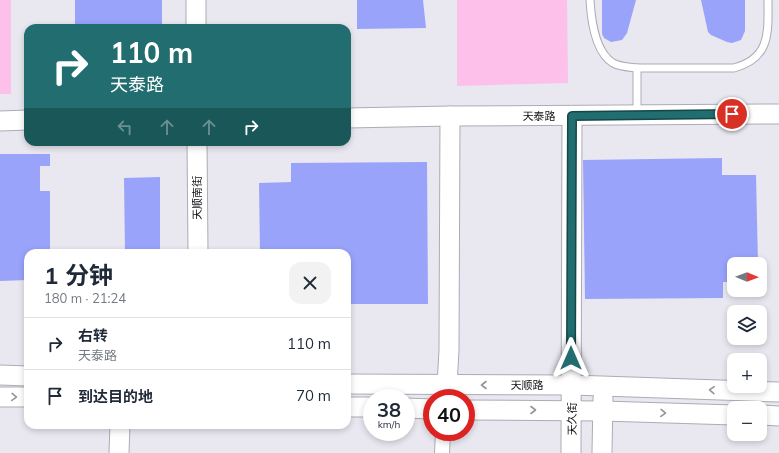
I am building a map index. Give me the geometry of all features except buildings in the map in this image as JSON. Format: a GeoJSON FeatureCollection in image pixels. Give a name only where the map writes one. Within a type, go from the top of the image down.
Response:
{"type":"FeatureCollection","features":[{"type":"Feature","properties":{"kind":"street"},"geometry":{"type":"LineString","coordinates":[[196,0],[196,24]]}},
{"type":"Feature","properties":{"kind":"street","name":"天泰路"},"geometry":{"type":"LineString","coordinates":[[351,118],[636,114],[779,114]]}},
{"type":"Feature","properties":{"kind":"street"},"geometry":{"type":"LineString","coordinates":[[446,389],[449,350],[450,116]]}},
{"type":"Feature","properties":{"kind":"street","name":"天久街"},"geometry":{"type":"LineString","coordinates":[[572,116],[572,453]]}},
{"type":"Feature","properties":{"kind":"street"},"geometry":{"type":"LineString","coordinates":[[0,121],[24,120]]}},
{"type":"Feature","properties":{"kind":"street","name":"天顺南街"},"geometry":{"type":"LineString","coordinates":[[197,146],[198,249]]}},
{"type":"Feature","properties":{"kind":"street"},"geometry":{"type":"LineString","coordinates":[[0,375],[24,376]]}},
{"type":"Feature","properties":{"kind":"street","name":"天顺路"},"geometry":{"type":"LineString","coordinates":[[351,384],[423,389]]}},
{"type":"Feature","properties":{"kind":"street","name":"天顺路"},"geometry":{"type":"LineString","coordinates":[[475,390],[572,385],[779,392]]}},
{"type":"Feature","properties":{"kind":"street"},"geometry":{"type":"LineString","coordinates":[[602,453],[603,387]]}},
{"type":"Feature","properties":{"kind":"street"},"geometry":{"type":"LineString","coordinates":[[0,397],[24,397]]}},
{"type":"Feature","properties":{"kind":"street"},"geometry":{"type":"LineString","coordinates":[[351,407],[363,407]]}},
{"type":"Feature","properties":{"kind":"street"},"geometry":{"type":"LineString","coordinates":[[475,410],[572,410],[727,415]]}},
{"type":"Feature","properties":{"kind":"street"},"geometry":{"type":"LineString","coordinates":[[767,415],[779,416]]}},
{"type":"Feature","properties":{"kind":"street"},"geometry":{"type":"LineString","coordinates":[[119,453],[120,429]]}},
{"type":"Feature","properties":{"kind":"street"},"geometry":{"type":"LineString","coordinates":[[442,453],[443,441]]}},
{"type":"Feature","properties":{"kind":"lane"},"geometry":{"type":"LineString","coordinates":[[590,0],[593,30],[604,53],[612,62],[621,66],[637,68],[734,68],[746,65],[761,52],[766,42],[768,31],[768,0]]}},
{"type":"Feature","properties":{"kind":"lane"},"geometry":{"type":"LineString","coordinates":[[636,114],[637,68]]}},
{"type":"Feature","properties":{"kind":"shaded area"},"geometry":{"type":"Polygon","coordinates":[[[0,0],[11,0],[11,94],[0,94],[0,0]]]}},
{"type":"Feature","properties":{"kind":"shaded area"},"geometry":{"type":"Polygon","coordinates":[[[457,0],[567,0],[568,83],[457,86],[457,0]]]}},
{"type":"Feature","properties":{"kind":"route"},"geometry":{"type":"LineString","coordinates":[[571,358],[572,116],[732,114]]}}]}
